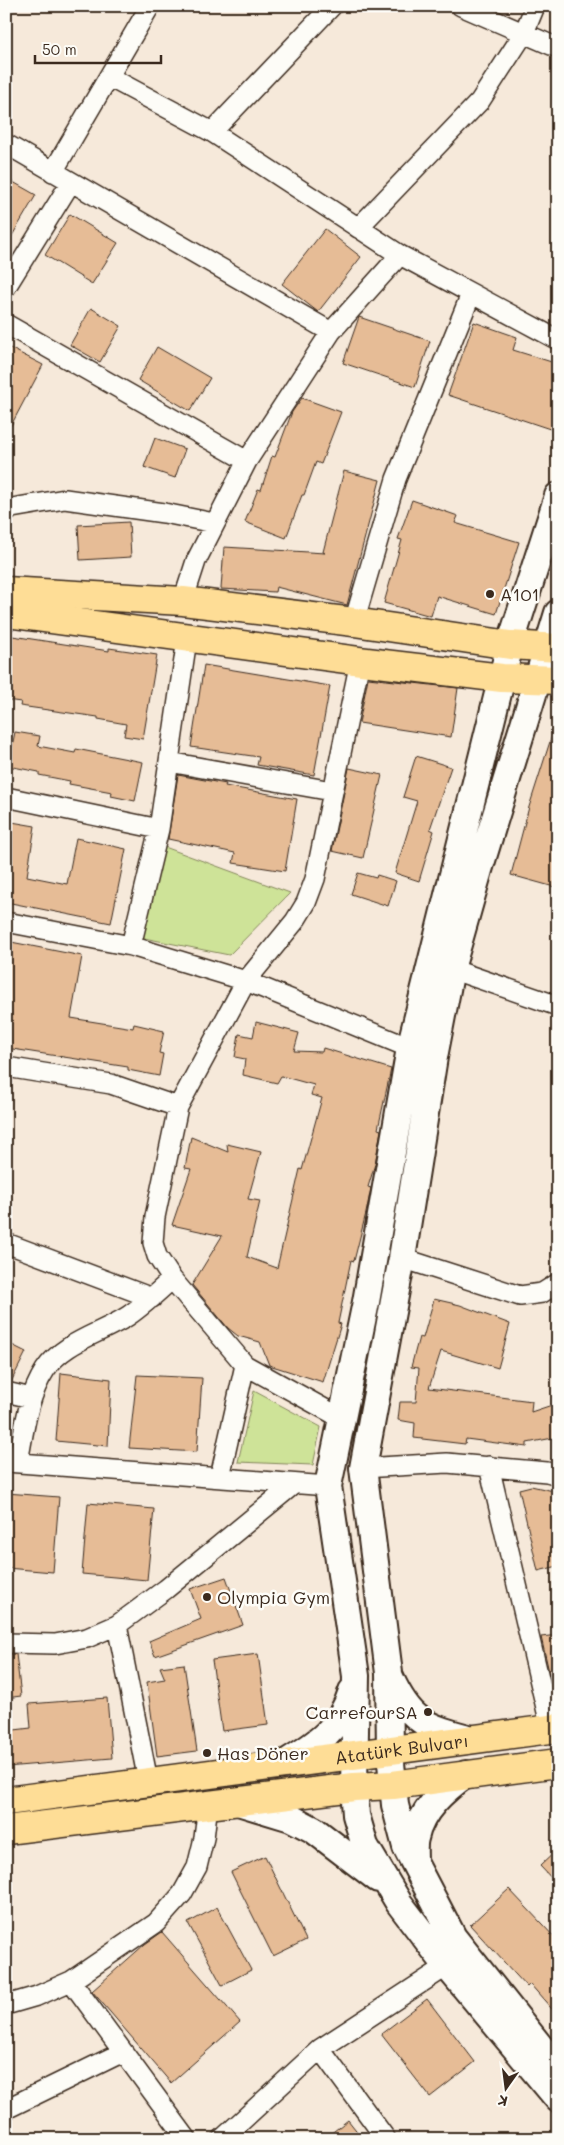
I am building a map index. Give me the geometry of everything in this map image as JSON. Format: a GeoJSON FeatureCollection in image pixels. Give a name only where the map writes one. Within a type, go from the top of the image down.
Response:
{"type":"FeatureCollection","features":[{"type":"Feature","properties":{"kind":"main road"},"geometry":{"type":"LineString","coordinates":[[558,496],[510,645],[410,1048],[366,1302],[328,1486],[356,1676],[354,1787],[356,1815],[365,1846],[389,1887],[447,1966],[558,2099]]}},
{"type":"Feature","properties":{"kind":"main road"},"geometry":{"type":"LineString","coordinates":[[6,592],[183,601],[354,622],[510,645],[552,647]]}},
{"type":"Feature","properties":{"kind":"main road"},"geometry":{"type":"LineString","coordinates":[[6,613],[360,661],[502,678],[548,679]]}},
{"type":"Feature","properties":{"kind":"main road"},"geometry":{"type":"LineString","coordinates":[[558,613],[548,679],[479,870],[452,969],[434,1057],[402,1258],[363,1468],[389,1674],[390,1752],[398,1819],[406,1847],[453,1936],[558,2069]]}},
{"type":"Feature","properties":{"kind":"main road"},"geometry":{"type":"LineString","coordinates":[[389,1674],[400,1700],[431,1728],[475,1740]]}},
{"type":"Feature","properties":{"kind":"main road"},"geometry":{"type":"LineString","coordinates":[[284,1764],[319,1742],[336,1725],[348,1702],[356,1676]]}},
{"type":"Feature","properties":{"kind":"main road","name":"Atatürk Bulvarı"},"geometry":{"type":"LineString","coordinates":[[6,1801],[554,1729]]}},
{"type":"Feature","properties":{"kind":"main road","name":"Atatürk Bulvarı"},"geometry":{"type":"LineString","coordinates":[[6,1830],[354,1787],[394,1785],[558,1763]]}},
{"type":"Feature","properties":{"kind":"main road"},"geometry":{"type":"LineString","coordinates":[[414,1862],[415,1838],[422,1820],[442,1792],[466,1774]]}},
{"type":"Feature","properties":{"kind":"main road"},"geometry":{"type":"LineString","coordinates":[[238,1802],[291,1818],[314,1830],[389,1887]]}},
{"type":"Feature","properties":{"kind":"street"},"geometry":{"type":"LineString","coordinates":[[53,172],[150,6]]}},
{"type":"Feature","properties":{"kind":"street"},"geometry":{"type":"LineString","coordinates":[[212,132],[332,6]]}},
{"type":"Feature","properties":{"kind":"street"},"geometry":{"type":"LineString","coordinates":[[461,6],[558,48]]}},
{"type":"Feature","properties":{"kind":"street"},"geometry":{"type":"LineString","coordinates":[[358,228],[480,101],[524,33],[535,6]]}},
{"type":"Feature","properties":{"kind":"street"},"geometry":{"type":"LineString","coordinates":[[108,77],[212,132],[400,256],[558,340]]}},
{"type":"Feature","properties":{"kind":"street"},"geometry":{"type":"LineString","coordinates":[[6,144],[331,332]]}},
{"type":"Feature","properties":{"kind":"street"},"geometry":{"type":"LineString","coordinates":[[6,287],[70,182]]}},
{"type":"Feature","properties":{"kind":"street"},"geometry":{"type":"LineString","coordinates":[[183,601],[196,561],[247,461],[331,332],[400,256]]}},
{"type":"Feature","properties":{"kind":"street"},"geometry":{"type":"LineString","coordinates":[[354,622],[396,479],[471,294]]}},
{"type":"Feature","properties":{"kind":"street"},"geometry":{"type":"LineString","coordinates":[[6,324],[247,461]]}},
{"type":"Feature","properties":{"kind":"street"},"geometry":{"type":"LineString","coordinates":[[8,508],[65,499],[164,513],[214,523]]}},
{"type":"Feature","properties":{"kind":"street"},"geometry":{"type":"LineString","coordinates":[[131,946],[159,828],[187,639]]}},
{"type":"Feature","properties":{"kind":"street"},"geometry":{"type":"LineString","coordinates":[[341,1418],[245,1365],[172,1279],[157,1256],[153,1243],[155,1218],[178,1107],[246,981],[295,921],[306,903],[315,879],[360,661]]}},
{"type":"Feature","properties":{"kind":"street"},"geometry":{"type":"LineString","coordinates":[[169,762],[332,791]]}},
{"type":"Feature","properties":{"kind":"street"},"geometry":{"type":"LineString","coordinates":[[6,797],[159,828]]}},
{"type":"Feature","properties":{"kind":"street"},"geometry":{"type":"LineString","coordinates":[[6,922],[131,946],[246,981],[410,1048]]}},
{"type":"Feature","properties":{"kind":"street"},"geometry":{"type":"LineString","coordinates":[[452,969],[558,1006]]}},
{"type":"Feature","properties":{"kind":"street"},"geometry":{"type":"LineString","coordinates":[[6,1067],[111,1084],[178,1107]]}},
{"type":"Feature","properties":{"kind":"street"},"geometry":{"type":"LineString","coordinates":[[6,1244],[152,1298]]}},
{"type":"Feature","properties":{"kind":"street"},"geometry":{"type":"LineString","coordinates":[[402,1258],[520,1296],[542,1293],[558,1284]]}},
{"type":"Feature","properties":{"kind":"street"},"geometry":{"type":"LineString","coordinates":[[172,1279],[152,1298],[127,1317],[63,1350],[45,1370],[31,1398],[12,1462],[328,1486]]}},
{"type":"Feature","properties":{"kind":"street"},"geometry":{"type":"LineString","coordinates":[[220,1477],[245,1365]]}},
{"type":"Feature","properties":{"kind":"street"},"geometry":{"type":"LineString","coordinates":[[6,1392],[31,1398]]}},
{"type":"Feature","properties":{"kind":"street"},"geometry":{"type":"LineString","coordinates":[[363,1468],[447,1463],[489,1466],[558,1475]]}},
{"type":"Feature","properties":{"kind":"street"},"geometry":{"type":"LineString","coordinates":[[489,1466],[554,1729]]}},
{"type":"Feature","properties":{"kind":"street"},"geometry":{"type":"LineString","coordinates":[[6,1644],[55,1644],[87,1638],[117,1625],[166,1588],[294,1484]]}},
{"type":"Feature","properties":{"kind":"street"},"geometry":{"type":"LineString","coordinates":[[117,1625],[148,1782]]}},
{"type":"Feature","properties":{"kind":"street"},"geometry":{"type":"LineString","coordinates":[[6,2005],[37,1996],[71,1981],[156,1923],[182,1894],[197,1867],[204,1838],[208,1804]]}},
{"type":"Feature","properties":{"kind":"street"},"geometry":{"type":"LineString","coordinates":[[222,2139],[320,2049],[447,1966]]}},
{"type":"Feature","properties":{"kind":"street"},"geometry":{"type":"LineString","coordinates":[[71,1981],[187,2139]]}},
{"type":"Feature","properties":{"kind":"street"},"geometry":{"type":"LineString","coordinates":[[320,2049],[386,2139]]}},
{"type":"Feature","properties":{"kind":"street"},"geometry":{"type":"LineString","coordinates":[[6,2109],[123,2052]]}},
{"type":"Feature","properties":{"kind":"green space"},"geometry":{"type":"Polygon","coordinates":[[[162,846],[290,893],[229,955],[139,937],[162,846]]]}},
{"type":"Feature","properties":{"kind":"green space"},"geometry":{"type":"Polygon","coordinates":[[[254,1391],[321,1427],[313,1465],[238,1462],[254,1391]]]}},
{"type":"Feature","properties":{"kind":"building"},"geometry":{"type":"Polygon","coordinates":[[[6,178],[36,195],[6,246],[6,178]]]}},
{"type":"Feature","properties":{"kind":"building"},"geometry":{"type":"Polygon","coordinates":[[[70,214],[118,243],[92,284],[45,255],[70,214]]]}},
{"type":"Feature","properties":{"kind":"building"},"geometry":{"type":"Polygon","coordinates":[[[325,229],[361,257],[318,312],[282,284],[325,229]]]}},
{"type":"Feature","properties":{"kind":"building"},"geometry":{"type":"Polygon","coordinates":[[[91,308],[121,326],[100,362],[70,345],[91,308]]]}},
{"type":"Feature","properties":{"kind":"building"},"geometry":{"type":"Polygon","coordinates":[[[359,317],[430,341],[415,387],[343,363],[359,317]]]}},
{"type":"Feature","properties":{"kind":"building"},"geometry":{"type":"Polygon","coordinates":[[[474,322],[517,337],[513,350],[558,364],[558,424],[556,431],[448,395],[474,322]]]}},
{"type":"Feature","properties":{"kind":"building"},"geometry":{"type":"Polygon","coordinates":[[[6,346],[43,365],[6,435],[6,346]]]}},
{"type":"Feature","properties":{"kind":"building"},"geometry":{"type":"Polygon","coordinates":[[[157,347],[210,378],[190,411],[138,380],[157,347]]]}},
{"type":"Feature","properties":{"kind":"building"},"geometry":{"type":"Polygon","coordinates":[[[302,398],[341,412],[321,464],[316,462],[286,538],[245,522],[258,489],[261,490],[272,456],[275,457],[292,412],[302,398]]]}},
{"type":"Feature","properties":{"kind":"building"},"geometry":{"type":"Polygon","coordinates":[[[155,438],[185,449],[175,478],[144,467],[155,438]]]}},
{"type":"Feature","properties":{"kind":"building"},"geometry":{"type":"Polygon","coordinates":[[[344,471],[380,480],[347,605],[276,587],[275,592],[221,589],[224,547],[325,553],[323,552],[344,471]]]}},
{"type":"Feature","properties":{"kind":"building"},"geometry":{"type":"Polygon","coordinates":[[[412,500],[458,516],[455,523],[519,542],[496,614],[437,596],[431,616],[384,603],[402,540],[398,539],[412,500]]]}},
{"type":"Feature","properties":{"kind":"building"},"geometry":{"type":"Polygon","coordinates":[[[129,522],[131,557],[80,560],[78,525],[129,522]]]}},
{"type":"Feature","properties":{"kind":"building"},"geometry":{"type":"Polygon","coordinates":[[[6,635],[109,651],[109,648],[157,655],[143,739],[124,736],[126,724],[98,719],[98,717],[20,706],[21,702],[6,700],[6,635]]]}},
{"type":"Feature","properties":{"kind":"building"},"geometry":{"type":"Polygon","coordinates":[[[204,665],[330,686],[314,775],[257,765],[259,757],[191,747],[204,665]]]}},
{"type":"Feature","properties":{"kind":"building"},"geometry":{"type":"Polygon","coordinates":[[[368,678],[458,688],[451,737],[359,723],[368,678]]]}},
{"type":"Feature","properties":{"kind":"building"},"geometry":{"type":"Polygon","coordinates":[[[555,726],[558,727],[558,888],[511,875],[529,807],[555,726]]]}},
{"type":"Feature","properties":{"kind":"building"},"geometry":{"type":"Polygon","coordinates":[[[15,732],[40,736],[38,746],[75,753],[76,749],[143,762],[135,801],[111,796],[112,792],[69,784],[70,781],[8,766],[15,732]]]}},
{"type":"Feature","properties":{"kind":"building"},"geometry":{"type":"Polygon","coordinates":[[[416,756],[451,767],[430,829],[434,831],[419,881],[395,873],[417,801],[403,797],[416,756]]]}},
{"type":"Feature","properties":{"kind":"building"},"geometry":{"type":"Polygon","coordinates":[[[349,768],[382,775],[363,858],[332,851],[349,768]]]}},
{"type":"Feature","properties":{"kind":"building"},"geometry":{"type":"Polygon","coordinates":[[[178,775],[297,799],[285,871],[233,863],[235,853],[168,839],[178,775]]]}},
{"type":"Feature","properties":{"kind":"building"},"geometry":{"type":"Polygon","coordinates":[[[6,821],[35,826],[27,876],[67,884],[76,838],[126,849],[111,923],[6,902],[6,821]]]}},
{"type":"Feature","properties":{"kind":"building"},"geometry":{"type":"Polygon","coordinates":[[[358,873],[376,878],[377,875],[396,881],[388,906],[351,894],[358,873]]]}},
{"type":"Feature","properties":{"kind":"building"},"geometry":{"type":"Polygon","coordinates":[[[6,941],[82,956],[71,1018],[133,1028],[134,1024],[164,1031],[159,1053],[163,1054],[159,1076],[128,1070],[128,1067],[6,1048],[6,941]]]}},
{"type":"Feature","properties":{"kind":"building"},"geometry":{"type":"Polygon","coordinates":[[[256,1022],[299,1033],[294,1051],[322,1052],[323,1048],[391,1069],[378,1129],[381,1130],[375,1164],[368,1187],[371,1188],[366,1213],[354,1261],[351,1260],[338,1323],[341,1324],[323,1382],[269,1365],[260,1342],[238,1336],[228,1328],[192,1285],[222,1236],[172,1225],[191,1169],[185,1168],[191,1137],[228,1152],[227,1144],[261,1152],[248,1199],[260,1201],[247,1257],[277,1268],[300,1169],[302,1170],[322,1098],[311,1095],[314,1085],[281,1076],[277,1083],[243,1075],[245,1059],[235,1057],[239,1034],[253,1037],[256,1022]]]}},
{"type":"Feature","properties":{"kind":"building"},"geometry":{"type":"Polygon","coordinates":[[[434,1299],[460,1305],[510,1324],[498,1368],[441,1351],[429,1388],[532,1401],[531,1412],[558,1403],[558,1437],[527,1443],[527,1447],[466,1439],[465,1444],[414,1438],[415,1423],[398,1420],[400,1402],[416,1402],[419,1368],[411,1367],[419,1337],[423,1338],[434,1299]]]}},
{"type":"Feature","properties":{"kind":"building"},"geometry":{"type":"Polygon","coordinates":[[[6,1342],[26,1352],[11,1382],[6,1381],[6,1342]]]}},
{"type":"Feature","properties":{"kind":"building"},"geometry":{"type":"Polygon","coordinates":[[[61,1373],[111,1379],[108,1446],[56,1441],[61,1373]]]}},
{"type":"Feature","properties":{"kind":"building"},"geometry":{"type":"Polygon","coordinates":[[[137,1375],[202,1378],[197,1452],[129,1448],[137,1375]]]}},
{"type":"Feature","properties":{"kind":"building"},"geometry":{"type":"Polygon","coordinates":[[[531,1486],[558,1492],[558,1520],[553,1521],[558,1540],[558,1566],[538,1571],[519,1489],[531,1486]]]}},
{"type":"Feature","properties":{"kind":"building"},"geometry":{"type":"Polygon","coordinates":[[[6,1493],[59,1497],[53,1572],[6,1568],[6,1493]]]}},
{"type":"Feature","properties":{"kind":"building"},"geometry":{"type":"Polygon","coordinates":[[[88,1503],[154,1509],[147,1580],[82,1574],[88,1503]]]}},
{"type":"Feature","properties":{"kind":"building"},"geometry":{"type":"Polygon","coordinates":[[[226,1577],[243,1625],[155,1656],[149,1641],[201,1619],[190,1589],[226,1577]]]}},
{"type":"Feature","properties":{"kind":"building"},"geometry":{"type":"Polygon","coordinates":[[[558,1635],[558,1701],[556,1702],[541,1637],[558,1635]]]}},
{"type":"Feature","properties":{"kind":"building"},"geometry":{"type":"Polygon","coordinates":[[[6,1654],[16,1654],[21,1696],[6,1698],[6,1654]]]}},
{"type":"Feature","properties":{"kind":"building"},"geometry":{"type":"Polygon","coordinates":[[[258,1654],[268,1725],[222,1731],[212,1660],[258,1654]]]}},
{"type":"Feature","properties":{"kind":"building"},"geometry":{"type":"Polygon","coordinates":[[[184,1664],[197,1751],[157,1756],[147,1682],[165,1679],[160,1667],[184,1664]]]}},
{"type":"Feature","properties":{"kind":"building"},"geometry":{"type":"Polygon","coordinates":[[[107,1698],[112,1758],[6,1767],[6,1731],[31,1728],[29,1704],[107,1698]]]}},
{"type":"Feature","properties":{"kind":"building"},"geometry":{"type":"Polygon","coordinates":[[[558,1849],[558,1885],[540,1866],[558,1849]]]}},
{"type":"Feature","properties":{"kind":"building"},"geometry":{"type":"Polygon","coordinates":[[[265,1856],[306,1940],[273,1956],[231,1872],[265,1856]]]}},
{"type":"Feature","properties":{"kind":"building"},"geometry":{"type":"Polygon","coordinates":[[[509,1889],[558,1941],[558,2016],[530,1984],[527,1987],[470,1925],[509,1889]]]}},
{"type":"Feature","properties":{"kind":"building"},"geometry":{"type":"Polygon","coordinates":[[[217,1907],[251,1970],[222,1985],[188,1923],[217,1907]]]}},
{"type":"Feature","properties":{"kind":"building"},"geometry":{"type":"Polygon","coordinates":[[[162,1932],[240,2022],[171,2083],[92,1991],[145,1944],[162,1932]]]}},
{"type":"Feature","properties":{"kind":"building"},"geometry":{"type":"Polygon","coordinates":[[[427,1999],[475,2062],[430,2097],[381,2034],[427,1999]]]}},
{"type":"Feature","properties":{"kind":"building"},"geometry":{"type":"Polygon","coordinates":[[[348,2120],[363,2139],[324,2139],[348,2120]]]}},
{"type":"Feature","properties":{"kind":"place","name":"A101"},"geometry":{"type":"Point","coordinates":[490,594]}},
{"type":"Feature","properties":{"kind":"place","name":"Olympia Gym"},"geometry":{"type":"Point","coordinates":[207,1597]}},
{"type":"Feature","properties":{"kind":"place","name":"CarrefourSA"},"geometry":{"type":"Point","coordinates":[428,1712]}},
{"type":"Feature","properties":{"kind":"place","name":"Has Döner"},"geometry":{"type":"Point","coordinates":[207,1753]}}]}
